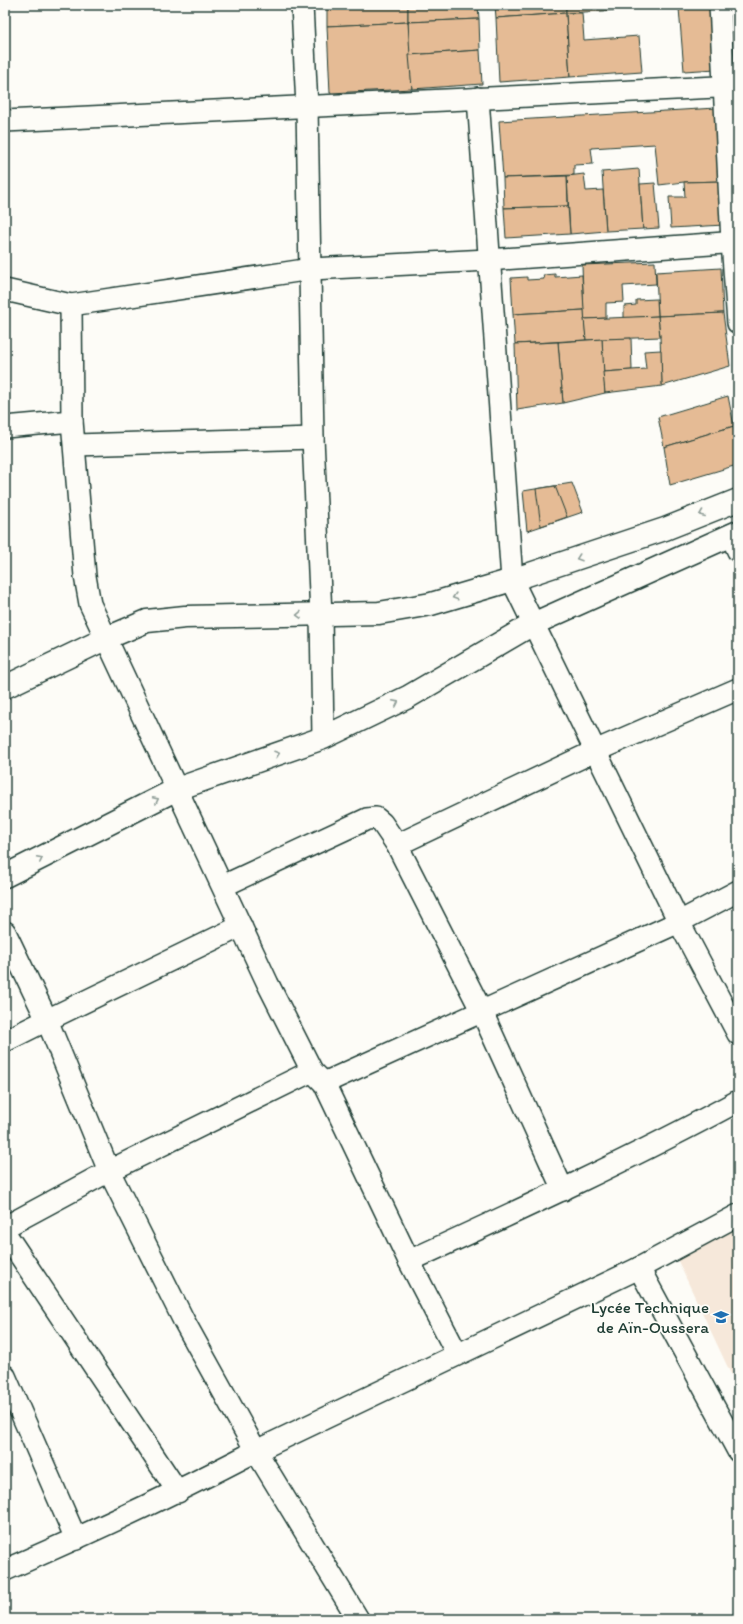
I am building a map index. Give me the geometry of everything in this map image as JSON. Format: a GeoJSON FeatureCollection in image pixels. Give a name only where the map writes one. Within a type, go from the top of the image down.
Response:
{"type":"FeatureCollection","features":[{"type":"Feature","properties":{"kind":"street"},"geometry":{"type":"LineString","coordinates":[[302,5],[307,107],[313,438],[321,615],[323,738]]}},
{"type":"Feature","properties":{"kind":"street"},"geometry":{"type":"LineString","coordinates":[[720,5],[731,86],[738,322]]}},
{"type":"Feature","properties":{"kind":"street"},"geometry":{"type":"LineString","coordinates":[[5,121],[731,86]]}},
{"type":"Feature","properties":{"kind":"street"},"geometry":{"type":"LineString","coordinates":[[478,98],[488,260],[512,580],[679,922],[738,1034]]}},
{"type":"Feature","properties":{"kind":"street"},"geometry":{"type":"LineString","coordinates":[[5,290],[71,305],[311,269],[488,260],[735,242]]}},
{"type":"Feature","properties":{"kind":"street"},"geometry":{"type":"LineString","coordinates":[[71,305],[72,421],[85,576],[90,604],[268,984],[318,1077],[457,1354]]}},
{"type":"Feature","properties":{"kind":"street"},"geometry":{"type":"LineString","coordinates":[[5,427],[72,421]]}},
{"type":"Feature","properties":{"kind":"street"},"geometry":{"type":"LineString","coordinates":[[75,445],[313,438]]}},
{"type":"Feature","properties":{"kind":"street"},"geometry":{"type":"LineString","coordinates":[[5,687],[107,638],[147,621],[210,616],[379,613],[430,604],[512,580],[666,529],[738,500]]}},
{"type":"Feature","properties":{"kind":"street"},"geometry":{"type":"LineString","coordinates":[[5,876],[177,789],[323,738],[408,697],[533,624],[736,539]]}},
{"type":"Feature","properties":{"kind":"street"},"geometry":{"type":"LineString","coordinates":[[397,845],[595,751],[738,689]]}},
{"type":"Feature","properties":{"kind":"street"},"geometry":{"type":"LineString","coordinates":[[223,886],[367,818],[376,818],[382,823],[397,845],[482,1012],[563,1190]]}},
{"type":"Feature","properties":{"kind":"street"},"geometry":{"type":"LineString","coordinates":[[5,1227],[109,1171],[318,1077],[482,1012],[679,922],[738,891]]}},
{"type":"Feature","properties":{"kind":"street"},"geometry":{"type":"LineString","coordinates":[[5,1042],[47,1020],[241,926]]}},
{"type":"Feature","properties":{"kind":"street"},"geometry":{"type":"LineString","coordinates":[[5,932],[47,1020],[109,1171],[184,1321],[256,1451],[358,1619]]}},
{"type":"Feature","properties":{"kind":"street"},"geometry":{"type":"LineString","coordinates":[[409,1261],[563,1190],[664,1141],[738,1101]]}},
{"type":"Feature","properties":{"kind":"street"},"geometry":{"type":"LineString","coordinates":[[5,1570],[178,1492],[256,1451],[639,1268],[738,1215]]}},
{"type":"Feature","properties":{"kind":"street"},"geometry":{"type":"LineString","coordinates":[[5,1233],[178,1492]]}},
{"type":"Feature","properties":{"kind":"street"},"geometry":{"type":"LineString","coordinates":[[639,1268],[738,1451]]}},
{"type":"Feature","properties":{"kind":"street"},"geometry":{"type":"LineString","coordinates":[[5,1376],[9,1397],[76,1539]]}},
{"type":"Feature","properties":{"kind":"shaded area","name":"Lycée Technique de Aïn-Oussera"},"geometry":{"type":"Polygon","coordinates":[[[738,1214],[738,1389],[670,1244],[738,1214]]]}},
{"type":"Feature","properties":{"kind":"building"},"geometry":{"type":"Polygon","coordinates":[[[327,5],[408,5],[408,22],[327,26],[327,5]]]}},
{"type":"Feature","properties":{"kind":"building"},"geometry":{"type":"Polygon","coordinates":[[[408,5],[478,5],[479,19],[408,22],[408,5]]]}},
{"type":"Feature","properties":{"kind":"building"},"geometry":{"type":"Polygon","coordinates":[[[495,5],[566,5],[566,13],[496,18],[495,5]]]}},
{"type":"Feature","properties":{"kind":"building"},"geometry":{"type":"Polygon","coordinates":[[[566,5],[710,5],[566,13],[566,5]]]}},
{"type":"Feature","properties":{"kind":"building"},"geometry":{"type":"Polygon","coordinates":[[[637,5],[710,5],[637,9],[637,5]]]}},
{"type":"Feature","properties":{"kind":"building"},"geometry":{"type":"Polygon","coordinates":[[[711,5],[716,69],[684,71],[679,8],[711,5]]]}},
{"type":"Feature","properties":{"kind":"building"},"geometry":{"type":"Polygon","coordinates":[[[566,13],[570,77],[499,82],[496,18],[566,13]]]}},
{"type":"Feature","properties":{"kind":"building"},"geometry":{"type":"Polygon","coordinates":[[[566,13],[582,13],[584,40],[639,36],[642,72],[570,77],[566,13]]]}},
{"type":"Feature","properties":{"kind":"building"},"geometry":{"type":"Polygon","coordinates":[[[479,19],[480,50],[409,55],[408,22],[479,19]]]}},
{"type":"Feature","properties":{"kind":"building"},"geometry":{"type":"Polygon","coordinates":[[[408,22],[412,89],[330,93],[327,26],[408,22]]]}},
{"type":"Feature","properties":{"kind":"building"},"geometry":{"type":"Polygon","coordinates":[[[480,50],[482,84],[412,89],[409,55],[480,50]]]}},
{"type":"Feature","properties":{"kind":"building"},"geometry":{"type":"Polygon","coordinates":[[[716,108],[722,181],[684,182],[659,185],[655,144],[591,148],[593,164],[574,165],[574,175],[503,178],[499,121],[716,108]]]}},
{"type":"Feature","properties":{"kind":"building"},"geometry":{"type":"Polygon","coordinates":[[[639,169],[643,229],[606,231],[602,172],[639,169]]]}},
{"type":"Feature","properties":{"kind":"building"},"geometry":{"type":"Polygon","coordinates":[[[584,174],[586,191],[603,190],[606,231],[570,234],[567,176],[584,174]]]}},
{"type":"Feature","properties":{"kind":"building"},"geometry":{"type":"Polygon","coordinates":[[[567,176],[568,206],[504,208],[503,178],[567,176]]]}},
{"type":"Feature","properties":{"kind":"building"},"geometry":{"type":"Polygon","coordinates":[[[722,181],[724,225],[671,228],[669,197],[685,197],[684,182],[722,181]]]}},
{"type":"Feature","properties":{"kind":"building"},"geometry":{"type":"Polygon","coordinates":[[[655,183],[659,228],[643,229],[640,184],[655,183]]]}},
{"type":"Feature","properties":{"kind":"building"},"geometry":{"type":"Polygon","coordinates":[[[568,206],[570,234],[506,238],[504,208],[568,206]]]}},
{"type":"Feature","properties":{"kind":"building"},"geometry":{"type":"Polygon","coordinates":[[[655,262],[656,284],[623,286],[624,302],[606,303],[606,318],[584,319],[582,265],[655,262]]]}},
{"type":"Feature","properties":{"kind":"building"},"geometry":{"type":"Polygon","coordinates":[[[721,268],[723,313],[658,316],[656,272],[721,268]]]}},
{"type":"Feature","properties":{"kind":"building"},"geometry":{"type":"Polygon","coordinates":[[[555,274],[555,277],[582,275],[584,310],[513,314],[511,278],[527,277],[527,280],[544,279],[543,275],[555,274]]]}},
{"type":"Feature","properties":{"kind":"building"},"geometry":{"type":"Polygon","coordinates":[[[657,299],[658,316],[624,318],[624,306],[636,305],[636,300],[657,299]]]}},
{"type":"Feature","properties":{"kind":"building"},"geometry":{"type":"Polygon","coordinates":[[[584,310],[586,340],[515,344],[513,314],[584,310]]]}},
{"type":"Feature","properties":{"kind":"building"},"geometry":{"type":"Polygon","coordinates":[[[723,313],[730,366],[662,386],[658,316],[723,313]]]}},
{"type":"Feature","properties":{"kind":"building"},"geometry":{"type":"Polygon","coordinates":[[[658,316],[660,337],[586,340],[584,319],[658,316]]]}},
{"type":"Feature","properties":{"kind":"building"},"geometry":{"type":"Polygon","coordinates":[[[631,338],[632,370],[603,372],[602,339],[631,338]]]}},
{"type":"Feature","properties":{"kind":"building"},"geometry":{"type":"Polygon","coordinates":[[[602,339],[605,393],[563,403],[558,342],[602,339]]]}},
{"type":"Feature","properties":{"kind":"building"},"geometry":{"type":"Polygon","coordinates":[[[558,342],[563,403],[517,410],[515,344],[558,342]]]}},
{"type":"Feature","properties":{"kind":"building"},"geometry":{"type":"Polygon","coordinates":[[[661,350],[662,386],[605,393],[603,372],[646,369],[644,351],[661,350]]]}},
{"type":"Feature","properties":{"kind":"building"},"geometry":{"type":"Polygon","coordinates":[[[728,396],[734,426],[664,447],[658,417],[728,396]]]}},
{"type":"Feature","properties":{"kind":"building"},"geometry":{"type":"Polygon","coordinates":[[[734,426],[737,465],[670,485],[664,447],[734,426]]]}},
{"type":"Feature","properties":{"kind":"building"},"geometry":{"type":"Polygon","coordinates":[[[572,483],[583,512],[527,531],[523,491],[572,483]]]}},
{"type":"Feature","properties":{"kind":"building"},"geometry":{"type":"Polygon","coordinates":[[[555,486],[567,517],[541,526],[536,489],[555,486]]]}},
{"type":"Feature","properties":{"kind":"place","name":"Lycée Technique de Aïn-Oussera"},"geometry":{"type":"Point","coordinates":[721,1317]}}]}
